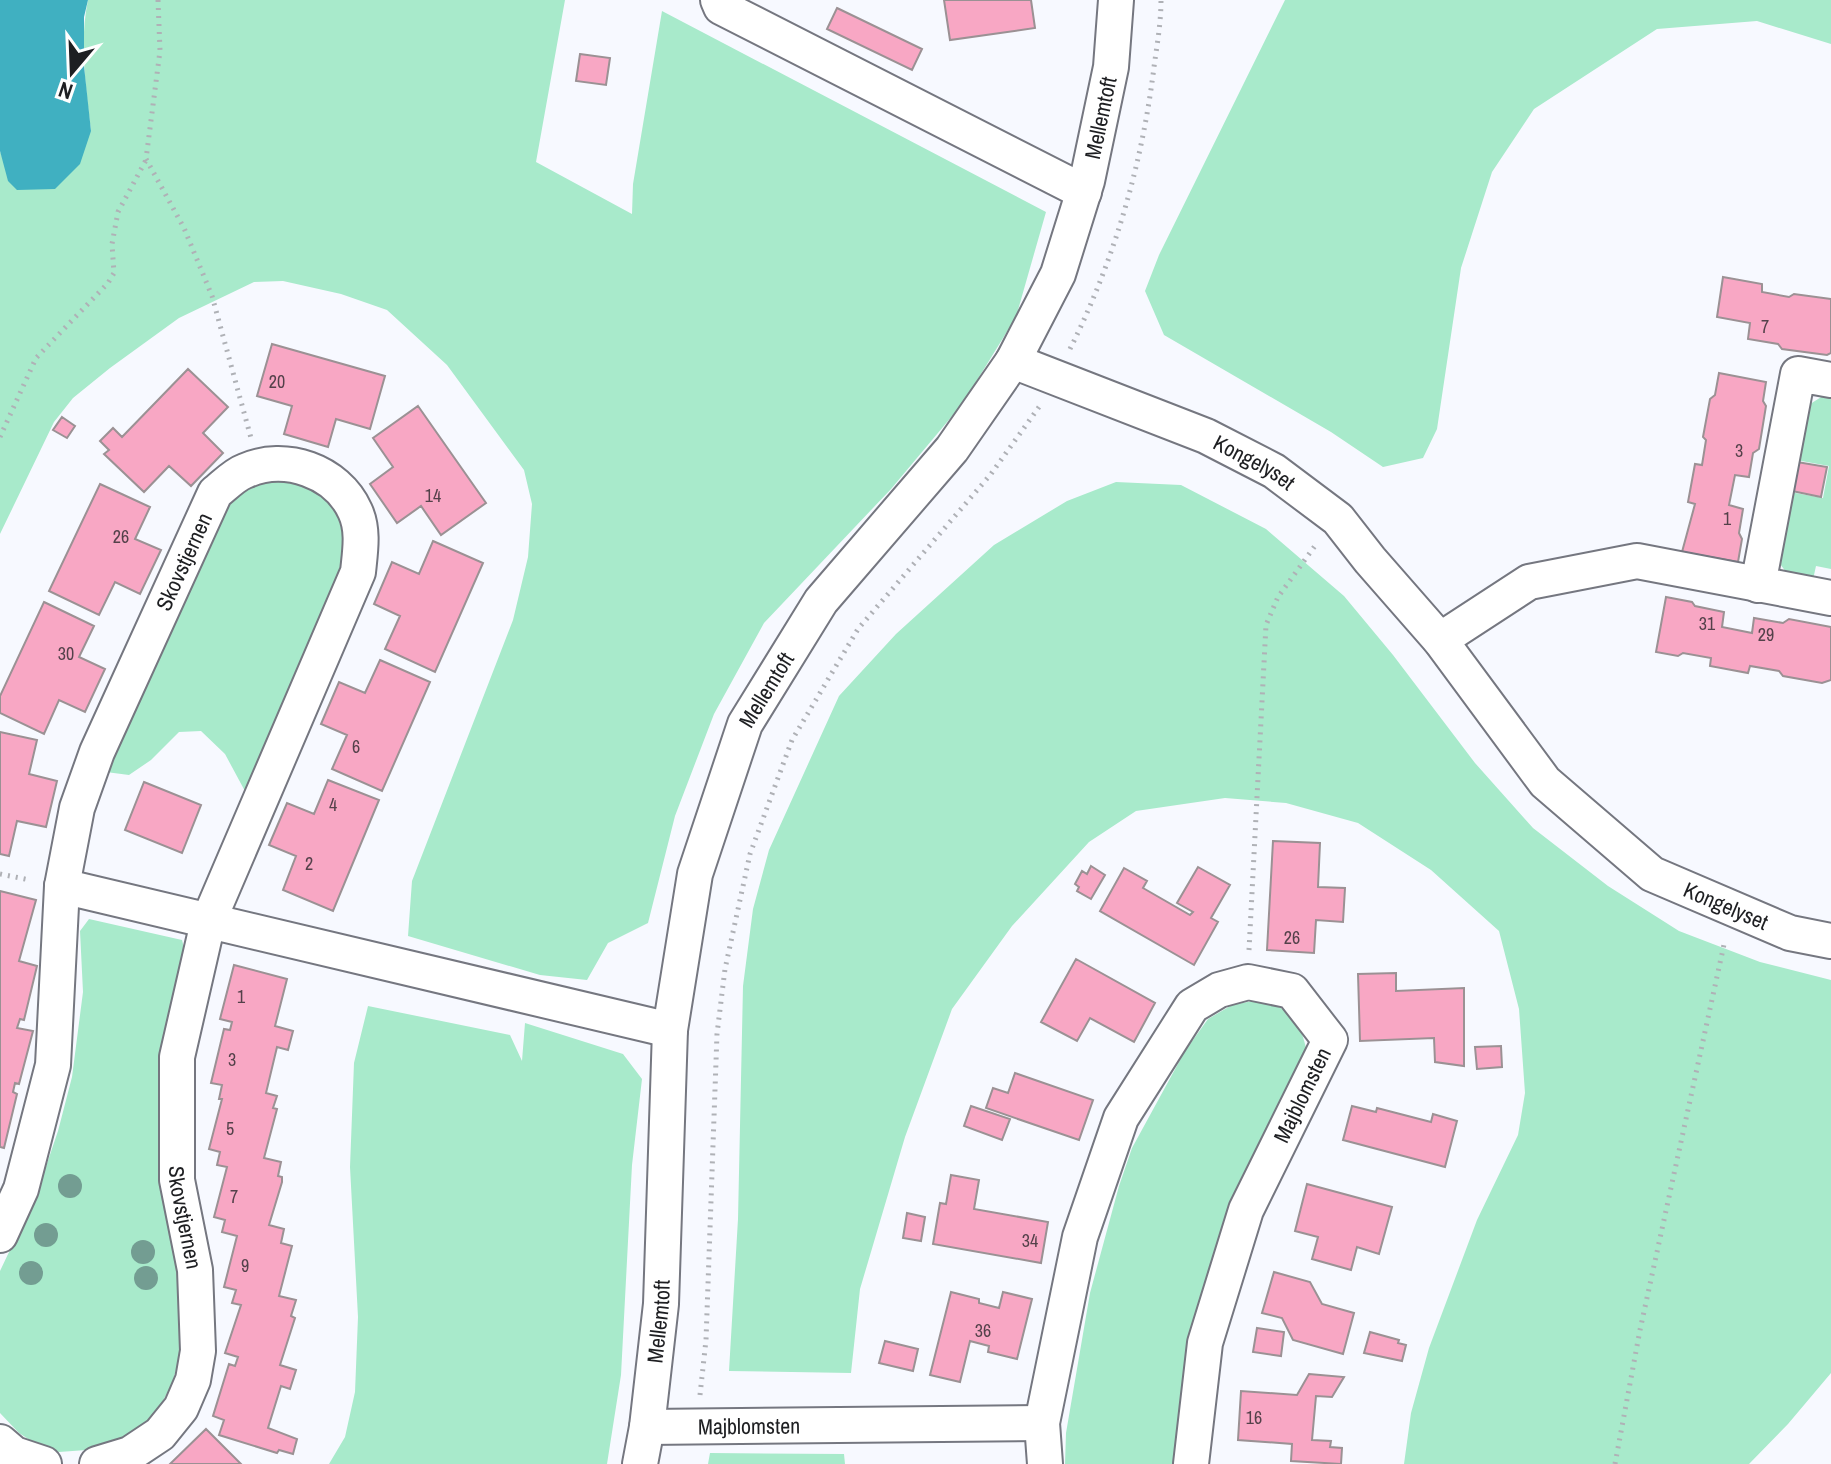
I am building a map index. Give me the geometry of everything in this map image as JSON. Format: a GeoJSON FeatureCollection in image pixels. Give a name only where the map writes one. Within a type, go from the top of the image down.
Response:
{"type":"FeatureCollection","features":[{"type":"Feature","properties":{"kind":"street"},"geometry":{"type":"LineString","coordinates":[[718,0],[721,7],[1084,192]]}},
{"type":"Feature","properties":{"kind":"street","name":"Mellemtoft"},"geometry":{"type":"LineString","coordinates":[[640,1464],[661,1304],[670,1030],[695,874],[745,724],[821,601],[952,449],[1013,361],[1058,274],[1084,192],[1111,67],[1116,0]]}},
{"type":"Feature","properties":{"kind":"street","name":"Kongelyset"},"geometry":{"type":"LineString","coordinates":[[1013,361],[1206,436],[1274,471],[1338,519],[1440,640],[1545,782],[1652,874],[1790,933],[1831,941]]}},
{"type":"Feature","properties":{"kind":"street"},"geometry":{"type":"LineString","coordinates":[[1758,585],[1798,374],[1831,380]]}},
{"type":"Feature","properties":{"kind":"street","name":"Skovstjernen"},"geometry":{"type":"LineString","coordinates":[[0,1235],[21,1189],[53,1065],[62,886],[77,808],[97,752],[215,493],[243,471],[259,466],[305,467],[335,482],[356,511],[361,536],[358,572],[208,922],[177,1057],[177,1180],[195,1270],[198,1351],[193,1380],[181,1408],[160,1434],[130,1454],[97,1464]]}},
{"type":"Feature","properties":{"kind":"street"},"geometry":{"type":"LineString","coordinates":[[1440,640],[1529,582],[1637,561],[1831,598]]}},
{"type":"Feature","properties":{"kind":"street"},"geometry":{"type":"LineString","coordinates":[[62,886],[670,1030]]}},
{"type":"Feature","properties":{"kind":"street"},"geometry":{"type":"LineString","coordinates":[[1045,1464],[1042,1423],[1080,1237],[1121,1118],[1192,1006],[1219,990],[1248,982]]}},
{"type":"Feature","properties":{"kind":"street","name":"Majblomsten"},"geometry":{"type":"LineString","coordinates":[[1191,1464],[1205,1343],[1246,1210],[1330,1040],[1292,991],[1248,982]]}},
{"type":"Feature","properties":{"kind":"street","name":"Majblomsten"},"geometry":{"type":"LineString","coordinates":[[647,1427],[1042,1423]]}},
{"type":"Feature","properties":{"kind":"street"},"geometry":{"type":"LineString","coordinates":[[0,1442],[14,1454],[44,1464]]}},
{"type":"Feature","properties":{"kind":"path"},"geometry":{"type":"LineString","coordinates":[[0,437],[36,358],[114,273],[112,244],[118,212],[146,159],[160,51],[158,0]]}},
{"type":"Feature","properties":{"kind":"path"},"geometry":{"type":"LineString","coordinates":[[696,1426],[706,1340],[717,1034],[725,969],[750,854],[792,740],[858,629],[991,474],[1056,378],[1089,309],[1122,219],[1147,126],[1161,0]]}},
{"type":"Feature","properties":{"kind":"path"},"geometry":{"type":"LineString","coordinates":[[146,159],[184,228],[212,296],[259,466]]}},
{"type":"Feature","properties":{"kind":"path"},"geometry":{"type":"LineString","coordinates":[[1248,982],[1266,625],[1278,597],[1306,555],[1338,519]]}},
{"type":"Feature","properties":{"kind":"path"},"geometry":{"type":"LineString","coordinates":[[1615,1464],[1640,1330],[1732,908]]}},
{"type":"Feature","properties":{"kind":"green space"},"geometry":{"type":"Polygon","coordinates":[[[88,0],[565,0],[536,162],[632,214],[633,184],[662,11],[1046,212],[1016,317],[963,403],[891,489],[764,623],[714,714],[675,816],[648,923],[608,943],[587,980],[540,975],[408,936],[412,881],[513,620],[528,557],[532,504],[524,470],[447,365],[387,310],[341,294],[283,281],[254,282],[179,318],[73,398],[54,422],[0,534],[0,151],[3,159],[91,131],[84,49],[88,0]]]}},
{"type":"Feature","properties":{"kind":"green space"},"geometry":{"type":"Polygon","coordinates":[[[1285,0],[1831,0],[1831,44],[1757,21],[1657,29],[1534,109],[1492,172],[1461,268],[1437,429],[1423,458],[1383,467],[1331,432],[1164,335],[1145,291],[1159,255],[1285,0]]]}},
{"type":"Feature","properties":{"kind":"green space"},"geometry":{"type":"Polygon","coordinates":[[[1831,394],[1831,569],[1816,566],[1812,584],[1792,580],[1777,560],[1790,492],[1823,498],[1829,466],[1796,460],[1807,406],[1831,394]]]}},
{"type":"Feature","properties":{"kind":"green space"},"geometry":{"type":"Polygon","coordinates":[[[280,475],[311,483],[327,498],[345,530],[346,554],[246,793],[225,754],[201,731],[179,732],[151,760],[129,775],[106,772],[227,503],[253,482],[280,475]]]}},
{"type":"Feature","properties":{"kind":"green space"},"geometry":{"type":"Polygon","coordinates":[[[1116,482],[1181,485],[1266,529],[1344,596],[1475,763],[1533,828],[1608,886],[1679,931],[1760,962],[1831,980],[1831,1373],[1749,1464],[1404,1464],[1411,1413],[1429,1348],[1477,1220],[1518,1135],[1525,1093],[1519,1009],[1499,931],[1431,870],[1358,823],[1286,803],[1225,798],[1136,811],[1089,842],[1012,926],[952,1009],[905,1137],[860,1289],[851,1373],[729,1371],[738,1219],[743,986],[753,909],[769,850],[839,696],[896,634],[994,545],[1067,501],[1116,482]]]}},
{"type":"Feature","properties":{"kind":"green space"},"geometry":{"type":"Polygon","coordinates":[[[89,919],[182,940],[187,960],[175,1251],[182,1320],[181,1352],[172,1384],[159,1408],[138,1431],[100,1449],[59,1452],[39,1446],[19,1433],[0,1413],[0,1271],[37,1193],[72,1077],[83,992],[80,931],[89,919]]]}},
{"type":"Feature","properties":{"kind":"green space"},"geometry":{"type":"Polygon","coordinates":[[[1258,1000],[1288,1012],[1294,1018],[1308,1056],[1179,1464],[1065,1464],[1066,1433],[1090,1293],[1132,1148],[1185,1051],[1208,1019],[1232,1005],[1258,1000]]]}},
{"type":"Feature","properties":{"kind":"green space"},"geometry":{"type":"Polygon","coordinates":[[[368,1006],[510,1035],[522,1061],[525,1023],[623,1054],[642,1079],[632,1165],[621,1375],[607,1464],[329,1464],[345,1437],[355,1392],[358,1317],[350,1167],[354,1063],[368,1006]]]}},
{"type":"Feature","properties":{"kind":"green space"},"geometry":{"type":"Polygon","coordinates":[[[710,1453],[844,1454],[845,1464],[708,1464],[710,1453]]]}},
{"type":"Feature","properties":{"kind":"water"},"geometry":{"type":"Polygon","coordinates":[[[0,0],[88,0],[84,17],[84,66],[91,131],[80,164],[55,189],[17,190],[8,181],[0,151],[0,0]]]}},
{"type":"Feature","properties":{"kind":"building"},"geometry":{"type":"Polygon","coordinates":[[[944,0],[1031,0],[1035,28],[950,40],[944,0]]]}},
{"type":"Feature","properties":{"kind":"building"},"geometry":{"type":"Polygon","coordinates":[[[837,8],[922,49],[912,70],[827,29],[837,8]]]}},
{"type":"Feature","properties":{"kind":"building"},"geometry":{"type":"Polygon","coordinates":[[[580,54],[610,58],[606,85],[576,81],[580,54]]]}},
{"type":"Feature","properties":{"kind":"building"},"geometry":{"type":"Polygon","coordinates":[[[1723,277],[1762,284],[1762,292],[1831,299],[1831,353],[1782,349],[1778,344],[1748,339],[1750,323],[1717,317],[1723,277]]]}},
{"type":"Feature","properties":{"kind":"building"},"geometry":{"type":"Polygon","coordinates":[[[272,344],[385,376],[370,429],[336,419],[328,447],[284,434],[292,406],[257,396],[272,344]]]}},
{"type":"Feature","properties":{"kind":"building"},"geometry":{"type":"Polygon","coordinates":[[[188,369],[228,407],[203,433],[223,453],[191,486],[169,466],[144,492],[104,454],[109,450],[100,441],[113,428],[122,437],[188,369]]]}},
{"type":"Feature","properties":{"kind":"building"},"geometry":{"type":"Polygon","coordinates":[[[1719,373],[1766,382],[1763,401],[1766,406],[1759,449],[1753,453],[1749,477],[1735,475],[1729,505],[1743,509],[1738,562],[1682,552],[1695,504],[1688,502],[1695,464],[1702,465],[1710,399],[1715,395],[1719,373]]]}},
{"type":"Feature","properties":{"kind":"building"},"geometry":{"type":"Polygon","coordinates":[[[418,406],[486,503],[441,535],[421,506],[397,523],[370,484],[393,467],[373,438],[418,406]]]}},
{"type":"Feature","properties":{"kind":"building"},"geometry":{"type":"Polygon","coordinates":[[[62,417],[75,426],[67,438],[53,430],[62,417]]]}},
{"type":"Feature","properties":{"kind":"building"},"geometry":{"type":"Polygon","coordinates":[[[1797,462],[1827,467],[1821,497],[1792,491],[1797,462]]]}},
{"type":"Feature","properties":{"kind":"building"},"geometry":{"type":"Polygon","coordinates":[[[100,484],[150,507],[135,539],[161,550],[140,594],[115,582],[99,615],[49,591],[100,484]]]}},
{"type":"Feature","properties":{"kind":"building"},"geometry":{"type":"Polygon","coordinates":[[[433,541],[483,563],[435,672],[385,649],[400,616],[374,604],[392,562],[419,574],[433,541]]]}},
{"type":"Feature","properties":{"kind":"building"},"geometry":{"type":"Polygon","coordinates":[[[1666,597],[1724,612],[1722,627],[1752,633],[1754,618],[1783,623],[1789,619],[1831,627],[1831,680],[1822,683],[1750,666],[1748,673],[1710,666],[1711,658],[1656,652],[1666,597]]]}},
{"type":"Feature","properties":{"kind":"building"},"geometry":{"type":"Polygon","coordinates":[[[44,602],[94,626],[79,657],[105,669],[85,712],[59,700],[44,734],[0,713],[0,696],[44,602]]]}},
{"type":"Feature","properties":{"kind":"building"},"geometry":{"type":"Polygon","coordinates":[[[380,660],[430,682],[382,791],[332,769],[347,735],[321,724],[339,682],[365,693],[380,660]]]}},
{"type":"Feature","properties":{"kind":"building"},"geometry":{"type":"Polygon","coordinates":[[[0,732],[37,740],[29,774],[57,781],[46,827],[17,821],[9,856],[0,854],[0,732]]]}},
{"type":"Feature","properties":{"kind":"building"},"geometry":{"type":"Polygon","coordinates":[[[328,780],[379,800],[333,911],[283,890],[296,856],[269,845],[287,803],[314,814],[328,780]]]}},
{"type":"Feature","properties":{"kind":"building"},"geometry":{"type":"Polygon","coordinates":[[[144,782],[201,805],[182,853],[125,830],[144,782]]]}},
{"type":"Feature","properties":{"kind":"building"},"geometry":{"type":"Polygon","coordinates":[[[1273,841],[1320,843],[1318,887],[1345,888],[1343,922],[1316,920],[1314,953],[1267,950],[1273,841]]]}},
{"type":"Feature","properties":{"kind":"building"},"geometry":{"type":"Polygon","coordinates":[[[1091,866],[1105,875],[1091,899],[1077,891],[1079,887],[1075,884],[1082,871],[1087,874],[1091,866]]]}},
{"type":"Feature","properties":{"kind":"building"},"geometry":{"type":"Polygon","coordinates":[[[1198,867],[1230,885],[1211,918],[1218,922],[1194,965],[1100,911],[1124,868],[1147,881],[1143,888],[1190,915],[1193,912],[1177,903],[1198,867]]]}},
{"type":"Feature","properties":{"kind":"building"},"geometry":{"type":"Polygon","coordinates":[[[0,891],[36,900],[19,961],[37,966],[24,1020],[20,1019],[17,1028],[33,1031],[19,1084],[15,1083],[13,1092],[17,1094],[4,1148],[0,1147],[0,891]]]}},
{"type":"Feature","properties":{"kind":"building"},"geometry":{"type":"Polygon","coordinates":[[[1076,959],[1155,1003],[1134,1042],[1090,1018],[1077,1041],[1041,1022],[1076,959]]]}},
{"type":"Feature","properties":{"kind":"building"},"geometry":{"type":"Polygon","coordinates":[[[234,965],[287,979],[275,1026],[293,1031],[288,1050],[277,1047],[266,1093],[277,1096],[273,1108],[277,1109],[264,1158],[281,1162],[278,1176],[282,1177],[282,1182],[269,1225],[284,1229],[281,1243],[292,1246],[279,1296],[296,1300],[291,1316],[295,1318],[280,1365],[296,1370],[290,1389],[281,1386],[268,1428],[297,1439],[293,1454],[279,1450],[277,1453],[219,1435],[224,1420],[213,1416],[229,1364],[235,1366],[238,1357],[225,1353],[241,1305],[232,1303],[236,1290],[224,1287],[237,1236],[222,1232],[225,1220],[214,1217],[227,1167],[217,1165],[220,1152],[209,1149],[222,1099],[219,1099],[222,1085],[211,1083],[224,1029],[230,1030],[232,1022],[220,1019],[234,965]]]}},
{"type":"Feature","properties":{"kind":"building"},"geometry":{"type":"Polygon","coordinates":[[[1396,973],[1396,991],[1464,988],[1464,1066],[1435,1062],[1434,1038],[1360,1041],[1358,974],[1396,973]]]}},
{"type":"Feature","properties":{"kind":"building"},"geometry":{"type":"Polygon","coordinates":[[[1501,1046],[1502,1067],[1477,1069],[1475,1047],[1501,1046]]]}},
{"type":"Feature","properties":{"kind":"building"},"geometry":{"type":"Polygon","coordinates":[[[1015,1073],[1093,1100],[1079,1140],[986,1108],[993,1088],[1008,1093],[1015,1073]]]}},
{"type":"Feature","properties":{"kind":"building"},"geometry":{"type":"Polygon","coordinates":[[[971,1106],[1010,1119],[1002,1140],[964,1126],[971,1106]]]}},
{"type":"Feature","properties":{"kind":"building"},"geometry":{"type":"Polygon","coordinates":[[[1352,1106],[1376,1112],[1377,1108],[1431,1122],[1433,1114],[1457,1121],[1445,1167],[1343,1140],[1352,1106]]]}},
{"type":"Feature","properties":{"kind":"building"},"geometry":{"type":"Polygon","coordinates":[[[951,1175],[979,1180],[974,1209],[1048,1222],[1041,1263],[933,1244],[940,1203],[946,1204],[951,1175]]]}},
{"type":"Feature","properties":{"kind":"building"},"geometry":{"type":"Polygon","coordinates":[[[1307,1184],[1392,1207],[1379,1254],[1357,1247],[1351,1270],[1312,1259],[1318,1237],[1295,1231],[1307,1184]]]}},
{"type":"Feature","properties":{"kind":"building"},"geometry":{"type":"Polygon","coordinates":[[[907,1213],[925,1217],[921,1241],[903,1238],[907,1213]]]}},
{"type":"Feature","properties":{"kind":"building"},"geometry":{"type":"Polygon","coordinates":[[[1274,1272],[1310,1282],[1322,1304],[1354,1313],[1343,1354],[1293,1340],[1282,1318],[1262,1313],[1274,1272]]]}},
{"type":"Feature","properties":{"kind":"building"},"geometry":{"type":"Polygon","coordinates":[[[951,1292],[999,1308],[1003,1292],[1032,1299],[1017,1359],[988,1352],[989,1346],[970,1341],[960,1382],[930,1375],[951,1292]]]}},
{"type":"Feature","properties":{"kind":"building"},"geometry":{"type":"Polygon","coordinates":[[[1257,1328],[1284,1332],[1281,1356],[1253,1352],[1257,1328]]]}},
{"type":"Feature","properties":{"kind":"building"},"geometry":{"type":"Polygon","coordinates":[[[1370,1332],[1406,1345],[1402,1361],[1364,1353],[1370,1332]]]}},
{"type":"Feature","properties":{"kind":"building"},"geometry":{"type":"Polygon","coordinates":[[[885,1341],[918,1349],[913,1371],[879,1363],[885,1341]]]}},
{"type":"Feature","properties":{"kind":"building"},"geometry":{"type":"Polygon","coordinates":[[[1309,1374],[1344,1377],[1332,1397],[1316,1396],[1312,1440],[1331,1441],[1330,1447],[1342,1448],[1341,1464],[1291,1461],[1292,1444],[1238,1440],[1241,1391],[1297,1395],[1309,1374]]]}},
{"type":"Feature","properties":{"kind":"building"},"geometry":{"type":"Polygon","coordinates":[[[206,1429],[241,1464],[170,1464],[206,1429]]]}}]}
